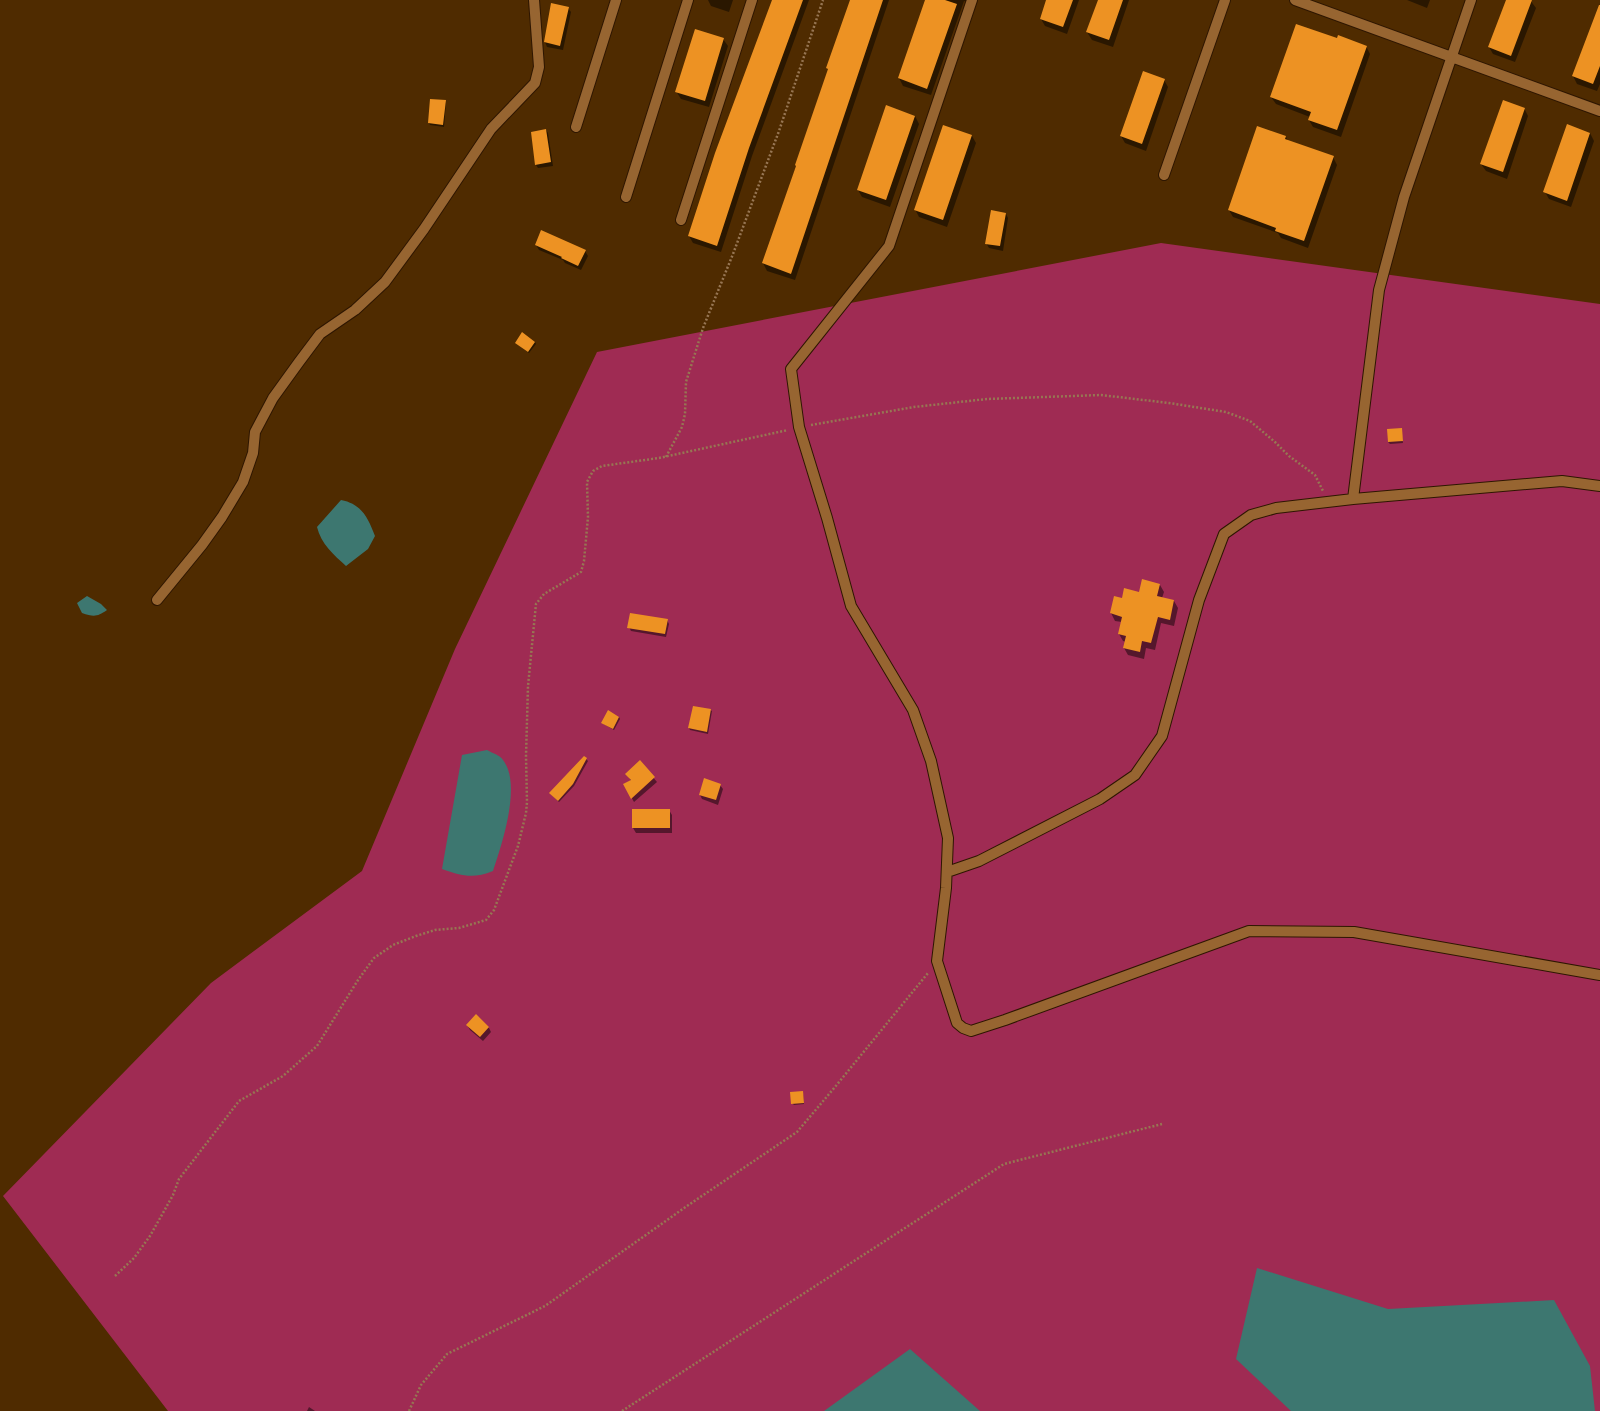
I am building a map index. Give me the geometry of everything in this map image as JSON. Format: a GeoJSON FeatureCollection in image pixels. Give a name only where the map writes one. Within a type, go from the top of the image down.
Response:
{"type":"FeatureCollection","features":[{"type":"Feature","properties":{"kind":"street"},"geometry":{"type":"LineString","coordinates":[[157,600],[202,545],[222,517],[243,482],[253,453],[255,432],[273,398],[299,362],[320,334],[355,310],[385,282],[424,229],[491,129],[535,83],[539,67],[534,0]]}},
{"type":"Feature","properties":{"kind":"street"},"geometry":{"type":"LineString","coordinates":[[576,127],[616,0]]}},
{"type":"Feature","properties":{"kind":"street"},"geometry":{"type":"LineString","coordinates":[[626,197],[688,0]]}},
{"type":"Feature","properties":{"kind":"street"},"geometry":{"type":"LineString","coordinates":[[681,220],[752,0]]}},
{"type":"Feature","properties":{"kind":"street"},"geometry":{"type":"LineString","coordinates":[[972,0],[890,246],[791,369],[799,427],[827,518],[851,606],[913,710],[931,761],[948,838],[947,872],[937,961],[957,1023],[963,1028],[971,1031],[1249,931],[1354,932],[1600,975]]}},
{"type":"Feature","properties":{"kind":"street"},"geometry":{"type":"LineString","coordinates":[[1164,175],[1225,0]]}},
{"type":"Feature","properties":{"kind":"street"},"geometry":{"type":"LineString","coordinates":[[1295,0],[1600,111]]}},
{"type":"Feature","properties":{"kind":"street"},"geometry":{"type":"LineString","coordinates":[[1354,499],[1379,290],[1404,197],[1471,0]]}},
{"type":"Feature","properties":{"kind":"street"},"geometry":{"type":"LineString","coordinates":[[947,872],[979,861],[1100,799],[1135,775],[1162,736],[1199,600],[1224,534],[1252,515],[1276,508],[1354,499],[1562,481],[1600,486]]}},
{"type":"Feature","properties":{"kind":"path"},"geometry":{"type":"LineString","coordinates":[[666,456],[682,427],[685,414],[686,382],[703,328],[733,254],[778,131],[823,0]]}},
{"type":"Feature","properties":{"kind":"path"},"geometry":{"type":"LineString","coordinates":[[115,1276],[134,1258],[150,1236],[173,1195],[179,1179],[239,1101],[283,1076],[316,1046],[358,980],[374,958],[394,945],[416,936],[435,930],[459,928],[486,920],[494,910],[518,846],[526,813],[528,686],[536,604],[544,594],[581,572],[584,561],[588,517],[587,482],[593,471],[602,466],[666,456],[799,427],[914,407],[987,399],[1101,394],[1226,412],[1250,421],[1289,456],[1315,475],[1330,502]]}},
{"type":"Feature","properties":{"kind":"path"},"geometry":{"type":"LineString","coordinates":[[409,1410],[421,1385],[447,1354],[545,1306],[687,1206],[797,1132],[937,961]]}},
{"type":"Feature","properties":{"kind":"path"},"geometry":{"type":"LineString","coordinates":[[622,1411],[1004,1164],[1162,1124]]}},
{"type":"Feature","properties":{"kind":"shaded area"},"geometry":{"type":"Polygon","coordinates":[[[1161,243],[1600,304],[1600,1411],[168,1411],[3,1196],[211,983],[362,871],[455,649],[597,352],[1161,243]]]}},
{"type":"Feature","properties":{"kind":"water"},"geometry":{"type":"Polygon","coordinates":[[[341,500],[359,508],[370,523],[375,536],[368,549],[346,566],[325,544],[317,527],[341,500]]]}},
{"type":"Feature","properties":{"kind":"water"},"geometry":{"type":"Polygon","coordinates":[[[87,596],[101,604],[107,610],[95,616],[82,613],[77,603],[87,596]]]}},
{"type":"Feature","properties":{"kind":"water"},"geometry":{"type":"Polygon","coordinates":[[[487,750],[502,758],[508,771],[511,784],[511,799],[505,830],[493,871],[473,876],[462,875],[442,869],[462,755],[487,750]]]}},
{"type":"Feature","properties":{"kind":"water"},"geometry":{"type":"Polygon","coordinates":[[[1257,1268],[1388,1309],[1554,1300],[1590,1366],[1595,1411],[1291,1411],[1236,1359],[1257,1268]]]}},
{"type":"Feature","properties":{"kind":"water"},"geometry":{"type":"Polygon","coordinates":[[[910,1349],[980,1411],[824,1411],[910,1349]]]}},
{"type":"Feature","properties":{"kind":"building"},"geometry":{"type":"Polygon","coordinates":[[[772,0],[803,0],[749,148],[717,246],[688,236],[715,153],[772,0]]]}},
{"type":"Feature","properties":{"kind":"building"},"geometry":{"type":"Polygon","coordinates":[[[850,0],[883,0],[791,274],[762,263],[796,166],[795,165],[828,69],[826,68],[850,0]]]}},
{"type":"Feature","properties":{"kind":"building"},"geometry":{"type":"Polygon","coordinates":[[[925,0],[945,0],[957,4],[927,89],[898,78],[925,0]]]}},
{"type":"Feature","properties":{"kind":"building"},"geometry":{"type":"Polygon","coordinates":[[[1046,0],[1073,0],[1063,27],[1040,19],[1046,0]]]}},
{"type":"Feature","properties":{"kind":"building"},"geometry":{"type":"Polygon","coordinates":[[[1098,0],[1123,0],[1109,40],[1086,32],[1098,0]]]}},
{"type":"Feature","properties":{"kind":"building"},"geometry":{"type":"Polygon","coordinates":[[[1506,0],[1532,0],[1511,56],[1488,47],[1506,0]]]}},
{"type":"Feature","properties":{"kind":"building"},"geometry":{"type":"Polygon","coordinates":[[[551,3],[569,7],[560,46],[544,42],[551,3]]]}},
{"type":"Feature","properties":{"kind":"building"},"geometry":{"type":"Polygon","coordinates":[[[1599,5],[1600,66],[1593,84],[1572,76],[1599,5]]]}},
{"type":"Feature","properties":{"kind":"building"},"geometry":{"type":"Polygon","coordinates":[[[1296,24],[1337,38],[1338,35],[1367,46],[1337,130],[1308,120],[1311,112],[1270,97],[1296,24]]]}},
{"type":"Feature","properties":{"kind":"building"},"geometry":{"type":"Polygon","coordinates":[[[695,29],[724,38],[705,101],[675,92],[695,29]]]}},
{"type":"Feature","properties":{"kind":"building"},"geometry":{"type":"Polygon","coordinates":[[[1143,71],[1165,79],[1142,144],[1120,136],[1143,71]]]}},
{"type":"Feature","properties":{"kind":"building"},"geometry":{"type":"Polygon","coordinates":[[[430,99],[446,100],[443,125],[428,123],[430,99]]]}},
{"type":"Feature","properties":{"kind":"building"},"geometry":{"type":"Polygon","coordinates":[[[1503,100],[1525,108],[1503,172],[1480,164],[1503,100]]]}},
{"type":"Feature","properties":{"kind":"building"},"geometry":{"type":"Polygon","coordinates":[[[886,105],[915,116],[886,200],[857,190],[886,105]]]}},
{"type":"Feature","properties":{"kind":"building"},"geometry":{"type":"Polygon","coordinates":[[[1567,124],[1590,133],[1567,201],[1543,192],[1567,124]]]}},
{"type":"Feature","properties":{"kind":"building"},"geometry":{"type":"Polygon","coordinates":[[[943,125],[972,135],[943,220],[914,210],[943,125]]]}},
{"type":"Feature","properties":{"kind":"building"},"geometry":{"type":"Polygon","coordinates":[[[1257,126],[1286,136],[1285,139],[1334,156],[1304,241],[1275,231],[1276,228],[1228,210],[1257,126]]]}},
{"type":"Feature","properties":{"kind":"building"},"geometry":{"type":"Polygon","coordinates":[[[546,129],[551,162],[535,165],[531,132],[546,129]]]}},
{"type":"Feature","properties":{"kind":"building"},"geometry":{"type":"Polygon","coordinates":[[[991,210],[1006,213],[1000,246],[985,244],[991,210]]]}},
{"type":"Feature","properties":{"kind":"building"},"geometry":{"type":"Polygon","coordinates":[[[541,230],[586,250],[578,266],[535,245],[541,230]]]}},
{"type":"Feature","properties":{"kind":"building"},"geometry":{"type":"Polygon","coordinates":[[[522,332],[535,342],[528,352],[515,343],[522,332]]]}},
{"type":"Feature","properties":{"kind":"building"},"geometry":{"type":"Polygon","coordinates":[[[1402,428],[1403,441],[1388,442],[1387,429],[1402,428]]]}},
{"type":"Feature","properties":{"kind":"building"},"geometry":{"type":"Polygon","coordinates":[[[1142,579],[1160,584],[1157,596],[1174,600],[1170,620],[1158,617],[1151,643],[1142,641],[1140,652],[1123,648],[1126,636],[1118,634],[1122,617],[1110,613],[1114,596],[1122,598],[1124,588],[1139,592],[1142,579]]]}},
{"type":"Feature","properties":{"kind":"building"},"geometry":{"type":"Polygon","coordinates":[[[630,613],[668,619],[665,634],[627,628],[630,613]]]}},
{"type":"Feature","properties":{"kind":"building"},"geometry":{"type":"Polygon","coordinates":[[[693,706],[711,709],[707,732],[688,728],[693,706]]]}},
{"type":"Feature","properties":{"kind":"building"},"geometry":{"type":"Polygon","coordinates":[[[608,710],[619,717],[613,729],[601,723],[608,710]]]}},
{"type":"Feature","properties":{"kind":"building"},"geometry":{"type":"Polygon","coordinates":[[[584,756],[587,758],[573,784],[558,801],[549,793],[584,756]]]}},
{"type":"Feature","properties":{"kind":"building"},"geometry":{"type":"Polygon","coordinates":[[[640,760],[655,777],[631,799],[623,784],[631,780],[625,774],[640,760]]]}},
{"type":"Feature","properties":{"kind":"building"},"geometry":{"type":"Polygon","coordinates":[[[704,778],[721,784],[716,800],[699,795],[704,778]]]}},
{"type":"Feature","properties":{"kind":"building"},"geometry":{"type":"Polygon","coordinates":[[[632,809],[670,809],[670,828],[632,828],[632,809]]]}},
{"type":"Feature","properties":{"kind":"building"},"geometry":{"type":"Polygon","coordinates":[[[476,1014],[489,1027],[480,1037],[466,1025],[476,1014]]]}},
{"type":"Feature","properties":{"kind":"building"},"geometry":{"type":"Polygon","coordinates":[[[803,1091],[804,1103],[791,1104],[790,1092],[803,1091]]]}}]}
